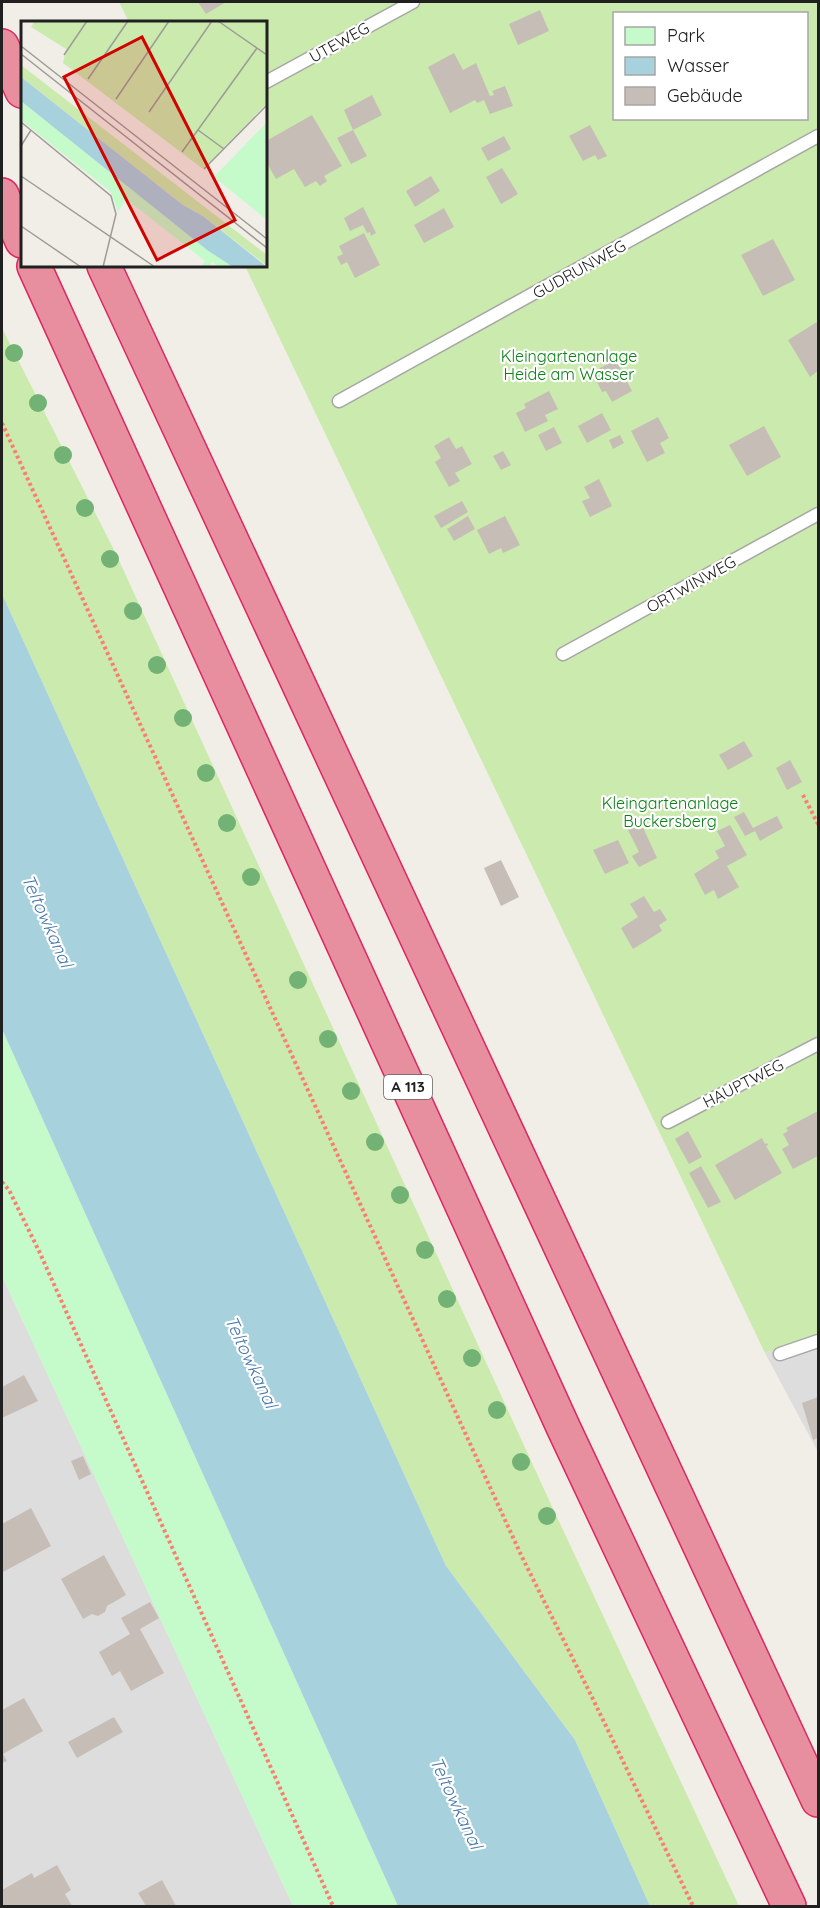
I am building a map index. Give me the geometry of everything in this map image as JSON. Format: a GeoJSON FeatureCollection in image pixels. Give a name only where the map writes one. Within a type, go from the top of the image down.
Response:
{"type":"FeatureCollection","features":[{"type":"Feature","properties":{"kind":"highway"},"geometry":{"type":"LineString","coordinates":[[2,46],[21,89]]}},
{"type":"Feature","properties":{"kind":"highway"},"geometry":{"type":"LineString","coordinates":[[2,195],[21,239]]}},
{"type":"Feature","properties":{"kind":"highway","name":"A 113"},"geometry":{"type":"LineString","coordinates":[[34,267],[564,1429],[789,1906]]}},
{"type":"Feature","properties":{"kind":"highway"},"geometry":{"type":"LineString","coordinates":[[104,267],[819,1800]]}},
{"type":"Feature","properties":{"kind":"lane","name":"UTEWEG"},"geometry":{"type":"LineString","coordinates":[[267,81],[413,2]]}},
{"type":"Feature","properties":{"kind":"lane","name":"GUDRUNWEG"},"geometry":{"type":"LineString","coordinates":[[339,401],[819,136]]}},
{"type":"Feature","properties":{"kind":"lane","name":"ORTWINWEG"},"geometry":{"type":"LineString","coordinates":[[563,654],[819,514]]}},
{"type":"Feature","properties":{"kind":"lane","name":"HAUPTWEG"},"geometry":{"type":"LineString","coordinates":[[668,1122],[819,1044]]}},
{"type":"Feature","properties":{"kind":"lane"},"geometry":{"type":"LineString","coordinates":[[780,1354],[819,1341]]}},
{"type":"Feature","properties":{"kind":"path"},"geometry":{"type":"LineString","coordinates":[[2,423],[522,1557],[693,1906]]}},
{"type":"Feature","properties":{"kind":"path"},"geometry":{"type":"LineString","coordinates":[[803,795],[819,824]]}},
{"type":"Feature","properties":{"kind":"path"},"geometry":{"type":"LineString","coordinates":[[2,1182],[9,1190],[39,1251],[333,1906]]}},
{"type":"Feature","properties":{"kind":"shaded area"},"geometry":{"type":"Polygon","coordinates":[[[2,1276],[293,1906],[2,1906],[2,1276]]]}},
{"type":"Feature","properties":{"kind":"shaded area"},"geometry":{"type":"Polygon","coordinates":[[[818,1334],[818,1452],[765,1353],[818,1334]]]}},
{"type":"Feature","properties":{"kind":"green space","name":"Kleingartenanlage Heide am Wasser"},"geometry":{"type":"Polygon","coordinates":[[[119,2],[818,2],[818,1334],[765,1353],[245,267],[267,267],[267,21],[128,21],[119,2]]]}},
{"type":"Feature","properties":{"kind":"green space"},"geometry":{"type":"Polygon","coordinates":[[[2,328],[117,556],[549,1500],[739,1906],[650,1906],[575,1740],[446,1566],[2,594],[2,328]]]}},
{"type":"Feature","properties":{"kind":"green space"},"geometry":{"type":"Polygon","coordinates":[[[2,1029],[398,1906],[293,1906],[2,1276],[2,1029]]]}},
{"type":"Feature","properties":{"kind":"water","name":"Teltowkanal"},"geometry":{"type":"Polygon","coordinates":[[[2,594],[446,1566],[575,1740],[650,1906],[398,1906],[2,1029],[2,594]]]}},
{"type":"Feature","properties":{"kind":"building"},"geometry":{"type":"Polygon","coordinates":[[[198,2],[226,2],[206,14],[198,2]]]}},
{"type":"Feature","properties":{"kind":"building"},"geometry":{"type":"Polygon","coordinates":[[[540,10],[549,31],[518,45],[509,24],[540,10]]]}},
{"type":"Feature","properties":{"kind":"building"},"geometry":{"type":"Polygon","coordinates":[[[454,53],[463,70],[476,63],[490,96],[494,95],[492,91],[505,86],[513,106],[490,114],[484,100],[477,103],[475,100],[450,113],[428,67],[454,53]]]}},
{"type":"Feature","properties":{"kind":"building"},"geometry":{"type":"Polygon","coordinates":[[[372,95],[382,115],[353,130],[344,110],[372,95]]]}},
{"type":"Feature","properties":{"kind":"building"},"geometry":{"type":"Polygon","coordinates":[[[312,115],[342,166],[324,176],[327,181],[320,186],[316,181],[305,187],[294,169],[276,179],[267,166],[267,140],[312,115]]]}},
{"type":"Feature","properties":{"kind":"building"},"geometry":{"type":"Polygon","coordinates":[[[590,125],[607,156],[598,160],[595,155],[583,161],[569,136],[590,125]]]}},
{"type":"Feature","properties":{"kind":"building"},"geometry":{"type":"Polygon","coordinates":[[[353,130],[367,156],[351,164],[337,138],[353,130]]]}},
{"type":"Feature","properties":{"kind":"building"},"geometry":{"type":"Polygon","coordinates":[[[504,136],[511,149],[488,161],[481,148],[504,136]]]}},
{"type":"Feature","properties":{"kind":"building"},"geometry":{"type":"Polygon","coordinates":[[[502,168],[518,194],[501,204],[486,177],[502,168]]]}},
{"type":"Feature","properties":{"kind":"building"},"geometry":{"type":"Polygon","coordinates":[[[431,176],[440,191],[415,207],[406,191],[431,176]]]}},
{"type":"Feature","properties":{"kind":"building"},"geometry":{"type":"Polygon","coordinates":[[[363,207],[376,233],[371,236],[363,225],[350,231],[344,218],[363,207]]]}},
{"type":"Feature","properties":{"kind":"building"},"geometry":{"type":"Polygon","coordinates":[[[444,208],[454,227],[424,243],[414,225],[444,208]]]}},
{"type":"Feature","properties":{"kind":"building"},"geometry":{"type":"Polygon","coordinates":[[[364,233],[380,265],[355,278],[347,262],[341,265],[337,257],[343,254],[339,246],[364,233]]]}},
{"type":"Feature","properties":{"kind":"building"},"geometry":{"type":"Polygon","coordinates":[[[773,239],[795,280],[763,296],[741,255],[773,239]]]}},
{"type":"Feature","properties":{"kind":"building"},"geometry":{"type":"Polygon","coordinates":[[[817,322],[818,371],[810,377],[788,340],[817,322]]]}},
{"type":"Feature","properties":{"kind":"building"},"geometry":{"type":"Polygon","coordinates":[[[616,360],[632,391],[612,402],[606,391],[602,392],[592,372],[616,360]]]}},
{"type":"Feature","properties":{"kind":"building"},"geometry":{"type":"Polygon","coordinates":[[[549,391],[558,409],[545,415],[548,421],[525,432],[516,413],[526,408],[524,404],[549,391]]]}},
{"type":"Feature","properties":{"kind":"building"},"geometry":{"type":"Polygon","coordinates":[[[602,413],[611,430],[587,443],[578,426],[602,413]]]}},
{"type":"Feature","properties":{"kind":"building"},"geometry":{"type":"Polygon","coordinates":[[[658,417],[669,438],[660,443],[665,453],[647,462],[631,431],[658,417]]]}},
{"type":"Feature","properties":{"kind":"building"},"geometry":{"type":"Polygon","coordinates":[[[764,426],[781,457],[747,476],[729,445],[764,426]]]}},
{"type":"Feature","properties":{"kind":"building"},"geometry":{"type":"Polygon","coordinates":[[[554,427],[562,443],[546,451],[538,435],[554,427]]]}},
{"type":"Feature","properties":{"kind":"building"},"geometry":{"type":"Polygon","coordinates":[[[620,435],[624,443],[613,449],[609,440],[620,435]]]}},
{"type":"Feature","properties":{"kind":"building"},"geometry":{"type":"Polygon","coordinates":[[[449,437],[456,449],[462,446],[472,464],[455,473],[460,481],[449,487],[435,462],[441,458],[434,446],[449,437]]]}},
{"type":"Feature","properties":{"kind":"building"},"geometry":{"type":"Polygon","coordinates":[[[503,451],[511,465],[501,470],[493,456],[503,451]]]}},
{"type":"Feature","properties":{"kind":"building"},"geometry":{"type":"Polygon","coordinates":[[[599,479],[612,506],[590,517],[582,501],[590,498],[584,487],[599,479]]]}},
{"type":"Feature","properties":{"kind":"building"},"geometry":{"type":"Polygon","coordinates":[[[462,501],[468,512],[441,528],[434,516],[462,501]]]}},
{"type":"Feature","properties":{"kind":"building"},"geometry":{"type":"Polygon","coordinates":[[[468,516],[475,529],[454,541],[447,529],[468,516]]]}},
{"type":"Feature","properties":{"kind":"building"},"geometry":{"type":"Polygon","coordinates":[[[505,516],[520,545],[503,553],[501,548],[489,554],[477,530],[505,516]]]}},
{"type":"Feature","properties":{"kind":"building"},"geometry":{"type":"Polygon","coordinates":[[[744,741],[753,756],[728,770],[719,755],[744,741]]]}},
{"type":"Feature","properties":{"kind":"building"},"geometry":{"type":"Polygon","coordinates":[[[790,760],[802,782],[787,790],[776,768],[790,760]]]}},
{"type":"Feature","properties":{"kind":"building"},"geometry":{"type":"Polygon","coordinates":[[[744,812],[753,828],[777,816],[783,828],[760,841],[755,831],[745,836],[734,817],[744,812]]]}},
{"type":"Feature","properties":{"kind":"building"},"geometry":{"type":"Polygon","coordinates":[[[640,821],[657,858],[639,867],[632,856],[639,852],[627,828],[640,821]]]}},
{"type":"Feature","properties":{"kind":"building"},"geometry":{"type":"Polygon","coordinates":[[[730,825],[747,855],[727,866],[739,887],[718,899],[714,890],[705,895],[694,874],[719,858],[715,851],[725,846],[717,831],[730,825]]]}},
{"type":"Feature","properties":{"kind":"building"},"geometry":{"type":"Polygon","coordinates":[[[618,840],[629,863],[605,874],[593,850],[618,840]]]}},
{"type":"Feature","properties":{"kind":"building"},"geometry":{"type":"Polygon","coordinates":[[[501,860],[519,897],[501,906],[484,868],[501,860]]]}},
{"type":"Feature","properties":{"kind":"building"},"geometry":{"type":"Polygon","coordinates":[[[644,896],[654,912],[660,909],[667,920],[659,925],[662,931],[633,949],[621,928],[638,917],[630,904],[644,896]]]}},
{"type":"Feature","properties":{"kind":"building"},"geometry":{"type":"Polygon","coordinates":[[[818,1111],[818,1156],[793,1169],[782,1149],[789,1145],[783,1134],[788,1131],[786,1128],[818,1111]]]}},
{"type":"Feature","properties":{"kind":"building"},"geometry":{"type":"Polygon","coordinates":[[[688,1131],[702,1157],[689,1164],[675,1139],[688,1131]]]}},
{"type":"Feature","properties":{"kind":"building"},"geometry":{"type":"Polygon","coordinates":[[[762,1138],[765,1144],[767,1143],[766,1146],[782,1173],[735,1200],[715,1165],[762,1138]]]}},
{"type":"Feature","properties":{"kind":"building"},"geometry":{"type":"Polygon","coordinates":[[[701,1166],[721,1202],[708,1208],[689,1173],[701,1166]]]}},
{"type":"Feature","properties":{"kind":"building"},"geometry":{"type":"Polygon","coordinates":[[[24,1375],[38,1401],[2,1418],[2,1387],[24,1375]]]}},
{"type":"Feature","properties":{"kind":"building"},"geometry":{"type":"Polygon","coordinates":[[[818,1397],[818,1438],[813,1440],[802,1403],[818,1397]]]}},
{"type":"Feature","properties":{"kind":"building"},"geometry":{"type":"Polygon","coordinates":[[[83,1456],[91,1474],[79,1480],[71,1461],[83,1456]]]}},
{"type":"Feature","properties":{"kind":"building"},"geometry":{"type":"Polygon","coordinates":[[[31,1508],[51,1546],[3,1572],[2,1524],[31,1508]]]}},
{"type":"Feature","properties":{"kind":"building"},"geometry":{"type":"Polygon","coordinates":[[[104,1555],[126,1595],[107,1606],[105,1612],[98,1616],[92,1614],[83,1619],[61,1579],[104,1555]]]}},
{"type":"Feature","properties":{"kind":"building"},"geometry":{"type":"Polygon","coordinates":[[[150,1602],[159,1618],[140,1629],[164,1673],[131,1691],[120,1671],[112,1676],[99,1652],[130,1634],[121,1618],[150,1602]]]}},
{"type":"Feature","properties":{"kind":"building"},"geometry":{"type":"Polygon","coordinates":[[[24,1698],[43,1731],[3,1754],[7,1761],[2,1763],[2,1710],[24,1698]]]}},
{"type":"Feature","properties":{"kind":"building"},"geometry":{"type":"Polygon","coordinates":[[[114,1717],[123,1732],[77,1758],[68,1742],[114,1717]]]}},
{"type":"Feature","properties":{"kind":"building"},"geometry":{"type":"Polygon","coordinates":[[[57,1865],[71,1890],[65,1894],[72,1906],[2,1906],[2,1890],[32,1873],[34,1878],[57,1865]]]}},
{"type":"Feature","properties":{"kind":"building"},"geometry":{"type":"Polygon","coordinates":[[[162,1880],[176,1906],[146,1906],[138,1893],[162,1880]]]}},
{"type":"Feature","properties":{"kind":"park label","name":"Kleingartenanlage Buckersberg"},"geometry":{"type":"Point","coordinates":[670,812]}}]}
